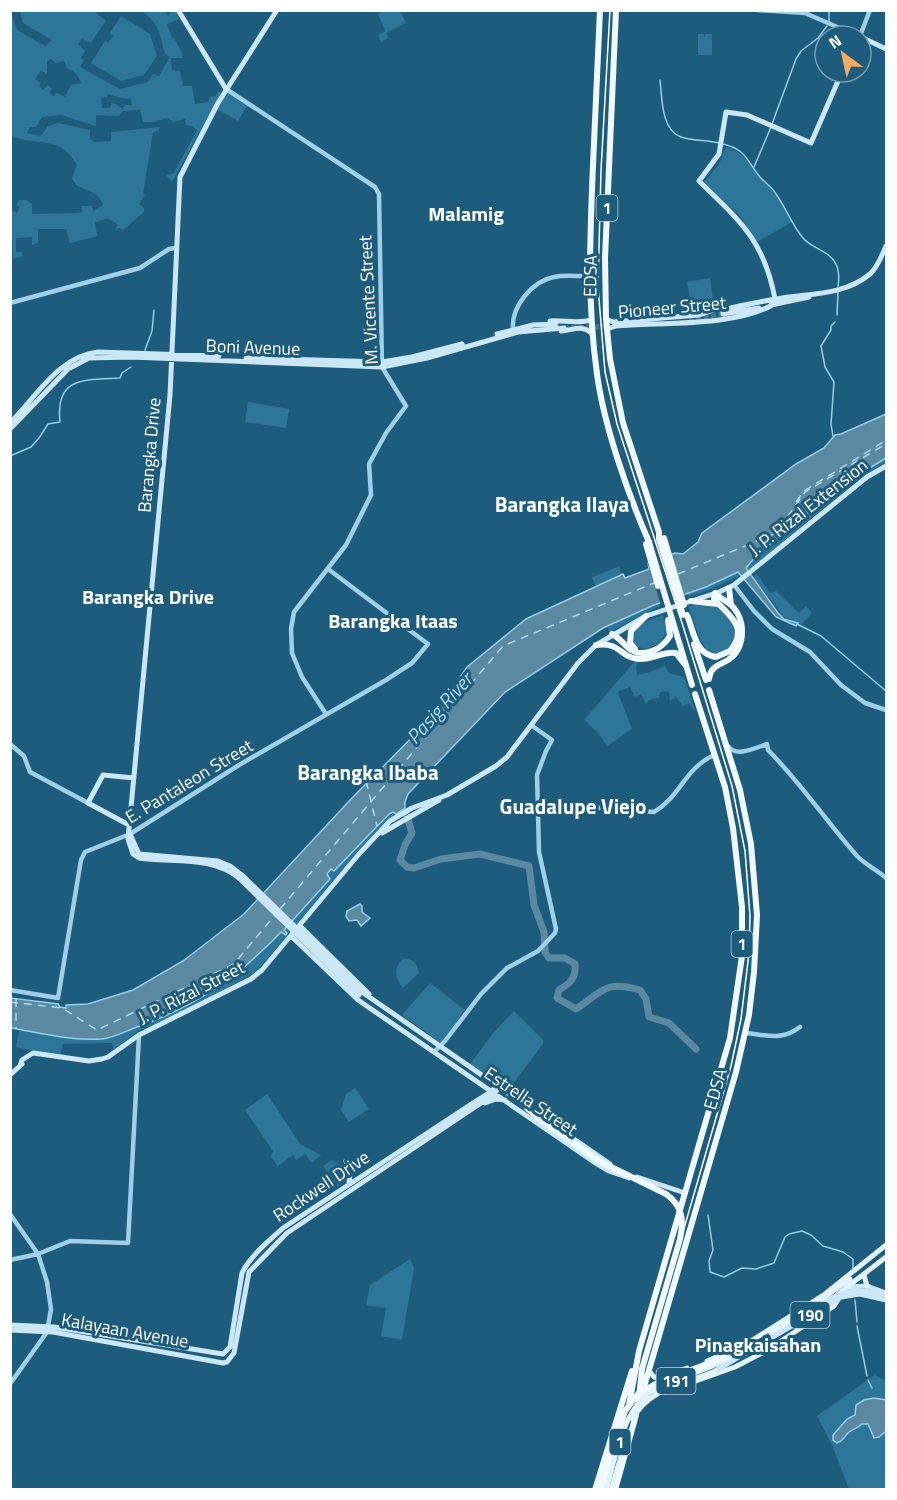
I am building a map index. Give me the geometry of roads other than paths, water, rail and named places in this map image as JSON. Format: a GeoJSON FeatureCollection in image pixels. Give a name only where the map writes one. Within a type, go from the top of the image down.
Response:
{"type":"FeatureCollection","features":[{"type":"Feature","properties":{"kind":"highway","name":"EDSA"},"geometry":{"type":"LineString","coordinates":[[600,10],[589,287],[592,334],[600,391],[609,427],[692,685]]}},
{"type":"Feature","properties":{"kind":"highway","name":"EDSA"},"geometry":{"type":"LineString","coordinates":[[616,10],[605,258],[606,319],[610,359],[623,423],[690,633],[708,680],[712,669],[735,655],[741,642],[741,622],[731,605]]}},
{"type":"Feature","properties":{"kind":"highway"},"geometry":{"type":"LineString","coordinates":[[731,586],[731,605]]}},
{"type":"Feature","properties":{"kind":"highway"},"geometry":{"type":"LineString","coordinates":[[686,615],[699,648],[711,656],[722,656],[733,648],[737,631],[734,619],[714,599],[715,593],[731,605]]}},
{"type":"Feature","properties":{"kind":"highway"},"geometry":{"type":"LineString","coordinates":[[691,601],[718,604]]}},
{"type":"Feature","properties":{"kind":"highway"},"geometry":{"type":"LineString","coordinates":[[641,653],[632,646],[630,639],[633,629],[646,616]]}},
{"type":"Feature","properties":{"kind":"highway"},"geometry":{"type":"LineString","coordinates":[[612,634],[629,649],[641,653],[657,649],[667,641],[670,619]]}},
{"type":"Feature","properties":{"kind":"highway"},"geometry":{"type":"LineString","coordinates":[[612,634],[614,645]]}},
{"type":"Feature","properties":{"kind":"highway"},"geometry":{"type":"LineString","coordinates":[[596,645],[614,645],[628,655],[639,658],[669,652],[676,653],[686,666]]}},
{"type":"Feature","properties":{"kind":"highway","name":"EDSA"},"geometry":{"type":"LineString","coordinates":[[613,1490],[650,1372],[746,1033],[756,955],[756,898],[744,806],[709,690]]}},
{"type":"Feature","properties":{"kind":"highway","name":"EDSA"},"geometry":{"type":"LineString","coordinates":[[606,1490],[632,1394],[639,1351],[730,1038],[738,988],[742,907],[737,850],[725,787],[695,694]]}},
{"type":"Feature","properties":{"kind":"highway"},"geometry":{"type":"LineString","coordinates":[[527,1108],[599,1161],[669,1196],[680,1210],[683,1225],[679,1244],[642,1369],[638,1406]]}},
{"type":"Feature","properties":{"kind":"highway"},"geometry":{"type":"LineString","coordinates":[[601,1490],[623,1418],[629,1405],[638,1394],[657,1383],[732,1354],[751,1341]]}},
{"type":"Feature","properties":{"kind":"highway","name":"1"},"geometry":{"type":"LineString","coordinates":[[595,1490],[626,1386],[639,1351]]}},
{"type":"Feature","properties":{"kind":"main road"},"geometry":{"type":"LineString","coordinates":[[177,10],[226,89]]}},
{"type":"Feature","properties":{"kind":"main road","name":"Barangka Drive"},"geometry":{"type":"LineString","coordinates":[[242,877],[214,865],[139,858],[132,852],[128,839],[170,395],[180,177],[226,89],[277,10]]}},
{"type":"Feature","properties":{"kind":"main road"},"geometry":{"type":"LineString","coordinates":[[774,301],[768,268],[747,230],[699,181],[719,154],[726,112],[747,116],[812,143],[837,84]]}},
{"type":"Feature","properties":{"kind":"main road","name":"Pioneer Street"},"geometry":{"type":"LineString","coordinates":[[722,312],[812,296],[851,285],[873,271],[886,246]]}},
{"type":"Feature","properties":{"kind":"main road","name":"Pioneer Street"},"geometry":{"type":"LineString","coordinates":[[700,318],[733,304],[761,299],[774,301]]}},
{"type":"Feature","properties":{"kind":"main road","name":"Pioneer Street"},"geometry":{"type":"LineString","coordinates":[[607,329],[629,323],[739,316],[765,310],[774,301]]}},
{"type":"Feature","properties":{"kind":"main road","name":"Pioneer Street"},"geometry":{"type":"LineString","coordinates":[[606,319],[611,322],[629,323]]}},
{"type":"Feature","properties":{"kind":"main road","name":"Boni Avenue"},"geometry":{"type":"LineString","coordinates":[[516,330],[526,323],[564,320],[592,334]]}},
{"type":"Feature","properties":{"kind":"main road","name":"Boni Avenue"},"geometry":{"type":"LineString","coordinates":[[516,330],[526,333],[573,326],[591,320]]}},
{"type":"Feature","properties":{"kind":"main road","name":"Boni Avenue"},"geometry":{"type":"LineString","coordinates":[[10,429],[68,369],[85,360],[98,357],[172,357],[382,364],[427,358],[533,325],[564,326]]}},
{"type":"Feature","properties":{"kind":"main road","name":"Boni Avenue"},"geometry":{"type":"LineString","coordinates":[[10,423],[64,366],[84,355],[98,352],[172,357]]}},
{"type":"Feature","properties":{"kind":"main road","name":"J. P. Rizal Extension"},"geometry":{"type":"LineString","coordinates":[[746,575],[867,477],[886,466]]}},
{"type":"Feature","properties":{"kind":"main road","name":"J. P. Rizal Street"},"geometry":{"type":"LineString","coordinates":[[10,1075],[27,1055],[38,1054],[96,1061],[108,1057],[139,1035],[251,979],[262,970],[375,838],[392,823],[502,762],[578,663],[596,645],[646,616],[715,593],[731,586],[746,575]]}},
{"type":"Feature","properties":{"kind":"main road"},"geometry":{"type":"LineString","coordinates":[[129,825],[88,803],[103,775],[134,778]]}},
{"type":"Feature","properties":{"kind":"main road","name":"Estrella Street"},"geometry":{"type":"LineString","coordinates":[[242,877],[361,995]]}},
{"type":"Feature","properties":{"kind":"main road","name":"Estrella Street"},"geometry":{"type":"LineString","coordinates":[[300,926],[320,946],[370,1007],[480,1084],[495,1089],[536,1112],[620,1170],[685,1193]]}},
{"type":"Feature","properties":{"kind":"main road","name":"Estrella Street"},"geometry":{"type":"LineString","coordinates":[[291,936],[313,957],[361,995],[374,1001],[442,1046],[507,1101],[599,1165],[677,1198],[682,1206]]}},
{"type":"Feature","properties":{"kind":"main road"},"geometry":{"type":"LineString","coordinates":[[313,957],[312,951],[320,946]]}},
{"type":"Feature","properties":{"kind":"main road"},"geometry":{"type":"LineString","coordinates":[[474,1105],[482,1094],[480,1084]]}},
{"type":"Feature","properties":{"kind":"main road","name":"Rockwell Drive"},"geometry":{"type":"LineString","coordinates":[[232,1357],[251,1269],[287,1233],[495,1089]]}},
{"type":"Feature","properties":{"kind":"main road"},"geometry":{"type":"LineString","coordinates":[[474,1105],[496,1099],[507,1101]]}},
{"type":"Feature","properties":{"kind":"main road"},"geometry":{"type":"LineString","coordinates":[[346,1161],[350,1173],[349,1185]]}},
{"type":"Feature","properties":{"kind":"main road","name":"Rockwell Drive"},"geometry":{"type":"LineString","coordinates":[[220,1355],[230,1347],[245,1266],[283,1228],[349,1185],[364,1178]]}},
{"type":"Feature","properties":{"kind":"main road"},"geometry":{"type":"LineString","coordinates":[[790,1322],[842,1285],[886,1247]]}},
{"type":"Feature","properties":{"kind":"main road","name":"190"},"geometry":{"type":"LineString","coordinates":[[660,1377],[695,1366],[751,1341],[832,1288],[886,1247]]}},
{"type":"Feature","properties":{"kind":"main road","name":"190"},"geometry":{"type":"LineString","coordinates":[[658,1393],[666,1387],[739,1359],[786,1331],[830,1301],[886,1257]]}},
{"type":"Feature","properties":{"kind":"main road"},"geometry":{"type":"LineString","coordinates":[[864,1275],[867,1286]]}},
{"type":"Feature","properties":{"kind":"main road"},"geometry":{"type":"LineString","coordinates":[[832,1288],[867,1286],[886,1298]]}},
{"type":"Feature","properties":{"kind":"main road"},"geometry":{"type":"LineString","coordinates":[[638,1406],[645,1399],[658,1393],[735,1367],[766,1351],[834,1306],[847,1287]]}},
{"type":"Feature","properties":{"kind":"main road","name":"191"},"geometry":{"type":"LineString","coordinates":[[606,1490],[628,1419],[642,1398],[657,1388],[714,1366],[830,1298],[846,1291],[864,1290],[886,1298]]}},
{"type":"Feature","properties":{"kind":"main road","name":"191"},"geometry":{"type":"LineString","coordinates":[[613,1490],[631,1425],[642,1405],[660,1392],[715,1371],[842,1297],[860,1294],[886,1298]]}},
{"type":"Feature","properties":{"kind":"main road"},"geometry":{"type":"LineString","coordinates":[[715,1371],[726,1370],[734,1366],[837,1301],[861,1296],[886,1298]]}},
{"type":"Feature","properties":{"kind":"main road","name":"Kalayaan Avenue"},"geometry":{"type":"LineString","coordinates":[[10,1325],[232,1357]]}},
{"type":"Feature","properties":{"kind":"main road","name":"Kalayaan Avenue"},"geometry":{"type":"LineString","coordinates":[[10,1330],[48,1330],[223,1363],[232,1357]]}},
{"type":"Feature","properties":{"kind":"main road"},"geometry":{"type":"LineString","coordinates":[[650,1372],[654,1377],[660,1377]]}},
{"type":"Feature","properties":{"kind":"main road"},"geometry":{"type":"LineString","coordinates":[[660,1377],[661,1383],[666,1387]]}},
{"type":"Feature","properties":{"kind":"main road"},"geometry":{"type":"LineString","coordinates":[[658,1393],[654,1385],[660,1377]]}},
{"type":"Feature","properties":{"kind":"street"},"geometry":{"type":"LineString","coordinates":[[758,10],[806,13],[832,24]]}},
{"type":"Feature","properties":{"kind":"street","name":"M. Vicente Street"},"geometry":{"type":"LineString","coordinates":[[226,89],[375,187],[380,197],[378,219],[382,364],[406,406],[386,434],[369,464],[371,495],[346,545],[328,569]]}},
{"type":"Feature","properties":{"kind":"street"},"geometry":{"type":"LineString","coordinates":[[10,303],[140,268],[169,249],[176,248]]}},
{"type":"Feature","properties":{"kind":"street"},"geometry":{"type":"LineString","coordinates":[[516,330],[512,320],[519,303],[546,280],[554,277],[583,276],[589,287]]}},
{"type":"Feature","properties":{"kind":"street"},"geometry":{"type":"LineString","coordinates":[[326,714],[298,670],[292,653],[291,629],[294,612],[328,569]]}},
{"type":"Feature","properties":{"kind":"street","name":"E. Pantaleon Street"},"geometry":{"type":"LineString","coordinates":[[10,990],[58,998],[82,854],[89,848],[130,834],[402,670],[428,644],[328,569]]}},
{"type":"Feature","properties":{"kind":"street"},"geometry":{"type":"LineString","coordinates":[[731,586],[764,621],[783,636],[818,657],[841,685],[865,703],[886,710]]}},
{"type":"Feature","properties":{"kind":"street"},"geometry":{"type":"LineString","coordinates":[[436,1053],[481,994],[507,968],[538,951],[554,936],[556,929],[539,852],[537,775],[552,741],[531,726]]}},
{"type":"Feature","properties":{"kind":"street"},"geometry":{"type":"LineString","coordinates":[[10,744],[24,756],[30,772],[88,803]]}},
{"type":"Feature","properties":{"kind":"street"},"geometry":{"type":"LineString","coordinates":[[726,744],[730,750],[737,753],[767,744],[768,750],[780,760],[816,808],[858,856],[886,878]]}},
{"type":"Feature","properties":{"kind":"street"},"geometry":{"type":"LineString","coordinates":[[538,815],[588,807],[654,812],[671,799],[699,763],[714,755]]}},
{"type":"Feature","properties":{"kind":"street"},"geometry":{"type":"LineString","coordinates":[[746,1033],[769,1036],[788,1035],[800,1028]]}},
{"type":"Feature","properties":{"kind":"street"},"geometry":{"type":"LineString","coordinates":[[10,1260],[38,1254],[70,1241],[128,1243],[139,1035]]}},
{"type":"Feature","properties":{"kind":"street"},"geometry":{"type":"LineString","coordinates":[[10,1214],[38,1254],[49,1292],[51,1309],[48,1330],[10,1384]]}},
{"type":"Feature","properties":{"kind":"waterway"},"geometry":{"type":"LineString","coordinates":[[829,10],[829,22]]}},
{"type":"Feature","properties":{"kind":"waterway"},"geometry":{"type":"LineString","coordinates":[[772,124],[796,59],[801,51],[813,42]]}},
{"type":"Feature","properties":{"kind":"waterway"},"geometry":{"type":"LineString","coordinates":[[660,80],[666,120],[674,133],[685,138],[719,143]]}},
{"type":"Feature","properties":{"kind":"waterway"},"geometry":{"type":"LineString","coordinates":[[754,167],[771,127]]}},
{"type":"Feature","properties":{"kind":"waterway"},"geometry":{"type":"LineString","coordinates":[[723,144],[737,149],[745,156],[774,192],[803,238],[833,259],[838,269],[838,287]]}},
{"type":"Feature","properties":{"kind":"waterway"},"geometry":{"type":"LineString","coordinates":[[837,315],[838,292]]}},
{"type":"Feature","properties":{"kind":"waterway"},"geometry":{"type":"LineString","coordinates":[[145,350],[152,331],[154,310]]}},
{"type":"Feature","properties":{"kind":"waterway"},"geometry":{"type":"LineString","coordinates":[[833,436],[831,424],[834,382],[825,367],[821,346],[835,322]]}},
{"type":"Feature","properties":{"kind":"waterway"},"geometry":{"type":"LineString","coordinates":[[10,456],[31,447],[48,424],[60,422],[62,396],[68,388],[84,381],[120,378],[122,373],[131,367]]}},
{"type":"Feature","properties":{"kind":"waterway"},"geometry":{"type":"LineString","coordinates":[[797,624],[821,636],[886,691]]}},
{"type":"Feature","properties":{"kind":"waterway"},"geometry":{"type":"LineString","coordinates":[[406,813],[412,833],[400,860],[407,867],[414,868],[441,859],[480,854],[529,866],[534,905],[544,932],[545,952],[549,958],[565,958],[575,964],[574,977],[559,990],[557,998],[576,1009],[599,992],[611,987],[619,986],[640,990],[646,999],[649,1017],[669,1023],[696,1049]]}},
{"type":"Feature","properties":{"kind":"waterway"},"geometry":{"type":"LineString","coordinates":[[708,1215],[713,1250],[709,1261],[710,1272],[724,1277],[742,1268],[756,1269],[774,1263],[785,1237],[802,1231],[811,1235],[823,1246],[843,1252],[853,1259],[853,1269]]}},
{"type":"Feature","properties":{"kind":"waterway"},"geometry":{"type":"LineString","coordinates":[[855,1300],[857,1322]]}},
{"type":"Feature","properties":{"kind":"waterway"},"geometry":{"type":"LineString","coordinates":[[857,1326],[867,1376]]}},
{"type":"Feature","properties":{"kind":"waterway"},"geometry":{"type":"LineString","coordinates":[[868,1380],[872,1388]]}},
{"type":"Feature","properties":{"kind":"tunnel"},"geometry":{"type":"LineString","coordinates":[[689,321],[723,314]]}},
{"type":"Feature","properties":{"kind":"tunnel"},"geometry":{"type":"LineString","coordinates":[[564,328],[610,326]]}},
{"type":"Feature","properties":{"kind":"tram line"},"geometry":{"type":"LineString","coordinates":[[610,10],[601,170],[598,287],[605,372],[617,424],[732,786],[745,851],[750,916],[749,953],[741,1019],[731,1066],[659,1315]]}},
{"type":"Feature","properties":{"kind":"district","name":"Malamig"},"geometry":{"type":"Point","coordinates":[466,213]}},
{"type":"Feature","properties":{"kind":"district","name":"Barangka Ilaya"},"geometry":{"type":"Point","coordinates":[562,504]}},
{"type":"Feature","properties":{"kind":"district","name":"Barangka Drive"},"geometry":{"type":"Point","coordinates":[148,596]}},
{"type":"Feature","properties":{"kind":"district","name":"Barangka Itaas"},"geometry":{"type":"Point","coordinates":[393,620]}},
{"type":"Feature","properties":{"kind":"district","name":"Barangka Ibaba"},"geometry":{"type":"Point","coordinates":[368,772]}},
{"type":"Feature","properties":{"kind":"district","name":"Guadalupe Viejo"},"geometry":{"type":"Point","coordinates":[573,806]}},
{"type":"Feature","properties":{"kind":"district","name":"Pinagkaisahan"},"geometry":{"type":"Point","coordinates":[758,1344]}},
{"type":"Feature","properties":{"kind":"water label","name":"Pasig River"},"geometry":{"type":"Point","coordinates":[439,708]}}]}
